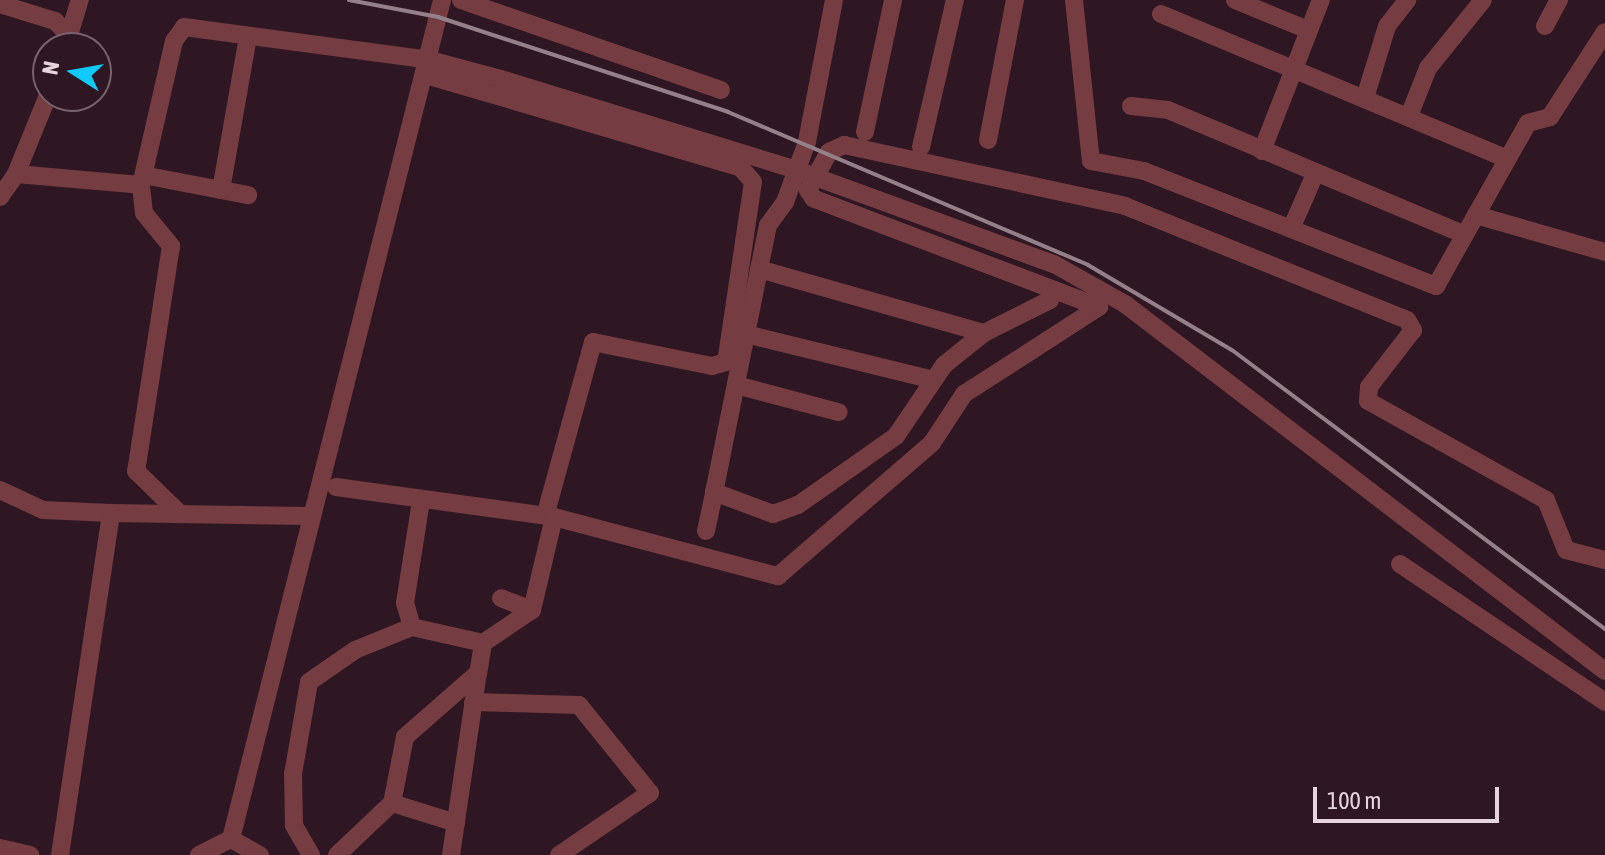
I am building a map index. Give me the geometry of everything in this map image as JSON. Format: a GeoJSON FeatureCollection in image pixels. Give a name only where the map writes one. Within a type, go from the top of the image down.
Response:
{"type":"FeatureCollection","features":[{"type":"Feature","properties":{"kind":"street"},"geometry":{"type":"LineString","coordinates":[[70,32],[80,0]]}},
{"type":"Feature","properties":{"kind":"street"},"geometry":{"type":"LineString","coordinates":[[231,839],[308,516],[429,63],[442,0]]}},
{"type":"Feature","properties":{"kind":"street"},"geometry":{"type":"LineString","coordinates":[[461,0],[721,90]]}},
{"type":"Feature","properties":{"kind":"street"},"geometry":{"type":"LineString","coordinates":[[706,531],[768,225],[785,202],[807,142],[834,0]]}},
{"type":"Feature","properties":{"kind":"street"},"geometry":{"type":"LineString","coordinates":[[865,132],[893,0]]}},
{"type":"Feature","properties":{"kind":"street"},"geometry":{"type":"LineString","coordinates":[[921,147],[955,0]]}},
{"type":"Feature","properties":{"kind":"street"},"geometry":{"type":"LineString","coordinates":[[988,140],[1015,0]]}},
{"type":"Feature","properties":{"kind":"street"},"geometry":{"type":"LineString","coordinates":[[1074,0],[1091,161],[1144,171],[1436,286],[1506,158],[1533,118],[1550,117],[1605,32]]}},
{"type":"Feature","properties":{"kind":"street"},"geometry":{"type":"LineString","coordinates":[[1235,0],[1308,30]]}},
{"type":"Feature","properties":{"kind":"street"},"geometry":{"type":"LineString","coordinates":[[1262,151],[1321,0]]}},
{"type":"Feature","properties":{"kind":"street"},"geometry":{"type":"LineString","coordinates":[[1365,98],[1387,26],[1407,0]]}},
{"type":"Feature","properties":{"kind":"street"},"geometry":{"type":"LineString","coordinates":[[1409,116],[1428,68],[1483,0]]}},
{"type":"Feature","properties":{"kind":"street"},"geometry":{"type":"LineString","coordinates":[[1545,26],[1559,0]]}},
{"type":"Feature","properties":{"kind":"street"},"geometry":{"type":"LineString","coordinates":[[0,4],[55,21],[62,32]]}},
{"type":"Feature","properties":{"kind":"street"},"geometry":{"type":"LineString","coordinates":[[1161,14],[1506,158]]}},
{"type":"Feature","properties":{"kind":"street"},"geometry":{"type":"LineString","coordinates":[[180,514],[136,471],[171,246],[144,213],[144,180],[177,32],[248,37],[429,63],[791,168],[1054,264],[1125,304],[1605,671]]}},
{"type":"Feature","properties":{"kind":"street"},"geometry":{"type":"LineString","coordinates":[[221,190],[248,37]]}},
{"type":"Feature","properties":{"kind":"street"},"geometry":{"type":"LineString","coordinates":[[429,63],[741,168],[753,182],[726,362],[712,366],[593,342],[550,515],[532,610],[483,643],[451,855]]}},
{"type":"Feature","properties":{"kind":"street"},"geometry":{"type":"LineString","coordinates":[[1131,106],[1168,110],[1465,235]]}},
{"type":"Feature","properties":{"kind":"street"},"geometry":{"type":"LineString","coordinates":[[0,197],[16,174],[41,112]]}},
{"type":"Feature","properties":{"kind":"street"},"geometry":{"type":"LineString","coordinates":[[336,487],[421,501],[550,515],[778,576],[932,443],[964,394],[1099,307],[809,196],[830,149],[844,145],[1125,206],[1407,320],[1413,330],[1369,387],[1368,401],[1546,500],[1566,550],[1605,560]]}},
{"type":"Feature","properties":{"kind":"street"},"geometry":{"type":"LineString","coordinates":[[16,174],[144,180],[248,195]]}},
{"type":"Feature","properties":{"kind":"street"},"geometry":{"type":"LineString","coordinates":[[1291,229],[1315,174]]}},
{"type":"Feature","properties":{"kind":"street"},"geometry":{"type":"LineString","coordinates":[[1476,215],[1605,252]]}},
{"type":"Feature","properties":{"kind":"street"},"geometry":{"type":"LineString","coordinates":[[759,269],[984,333]]}},
{"type":"Feature","properties":{"kind":"street"},"geometry":{"type":"LineString","coordinates":[[714,492],[773,514],[798,505],[896,436],[929,379],[984,333],[1050,300]]}},
{"type":"Feature","properties":{"kind":"street"},"geometry":{"type":"LineString","coordinates":[[746,334],[929,379]]}},
{"type":"Feature","properties":{"kind":"street"},"geometry":{"type":"LineString","coordinates":[[736,385],[838,412]]}},
{"type":"Feature","properties":{"kind":"street"},"geometry":{"type":"LineString","coordinates":[[0,490],[43,510],[308,516]]}},
{"type":"Feature","properties":{"kind":"street"},"geometry":{"type":"LineString","coordinates":[[412,627],[405,603],[421,501]]}},
{"type":"Feature","properties":{"kind":"street"},"geometry":{"type":"LineString","coordinates":[[60,855],[111,513]]}},
{"type":"Feature","properties":{"kind":"street"},"geometry":{"type":"LineString","coordinates":[[1400,564],[1605,702]]}},
{"type":"Feature","properties":{"kind":"street"},"geometry":{"type":"LineString","coordinates":[[501,598],[532,610]]}},
{"type":"Feature","properties":{"kind":"street"},"geometry":{"type":"LineString","coordinates":[[311,855],[296,839],[293,787],[309,682],[355,650],[412,627],[483,643]]}},
{"type":"Feature","properties":{"kind":"street"},"geometry":{"type":"LineString","coordinates":[[337,855],[392,803],[405,737],[478,673]]}},
{"type":"Feature","properties":{"kind":"street"},"geometry":{"type":"LineString","coordinates":[[473,702],[579,705],[650,793],[559,855]]}},
{"type":"Feature","properties":{"kind":"street"},"geometry":{"type":"LineString","coordinates":[[392,803],[456,823]]}},
{"type":"Feature","properties":{"kind":"street"},"geometry":{"type":"LineString","coordinates":[[199,855],[231,839]]}},
{"type":"Feature","properties":{"kind":"street"},"geometry":{"type":"LineString","coordinates":[[231,839],[260,855]]}},
{"type":"Feature","properties":{"kind":"railway"},"geometry":{"type":"LineString","coordinates":[[349,0],[438,17],[728,112],[1088,265],[1232,350],[1605,629]]}}]}
